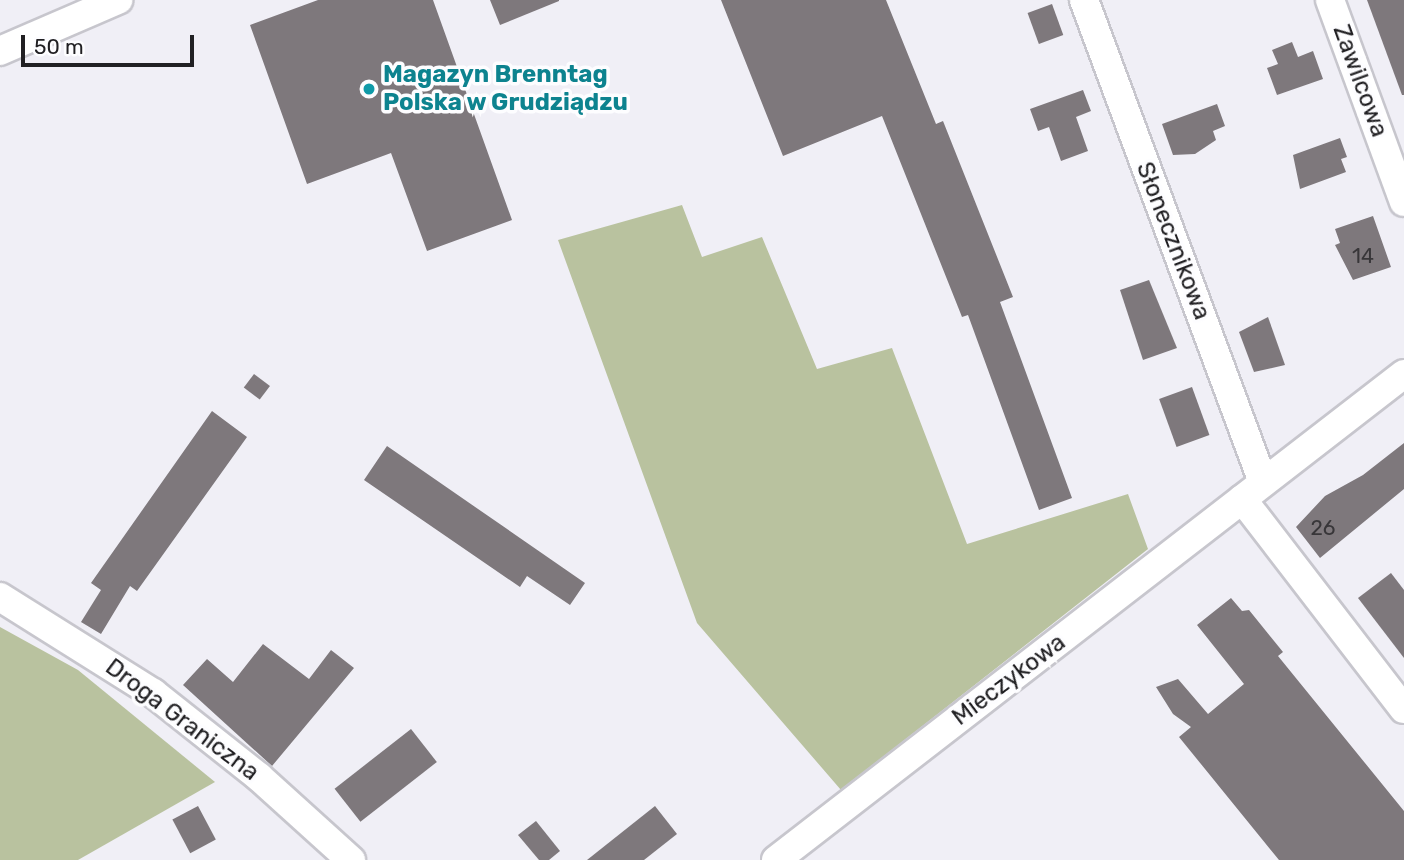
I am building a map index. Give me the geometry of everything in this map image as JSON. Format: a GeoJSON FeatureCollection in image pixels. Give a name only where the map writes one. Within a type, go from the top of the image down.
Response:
{"type":"FeatureCollection","features":[{"type":"Feature","properties":{"kind":"street"},"geometry":{"type":"LineString","coordinates":[[0,51],[118,0]]}},
{"type":"Feature","properties":{"kind":"street","name":"Słonecznikowa"},"geometry":{"type":"LineString","coordinates":[[1084,0],[1252,491]]}},
{"type":"Feature","properties":{"kind":"street","name":"Zawilcowa"},"geometry":{"type":"LineString","coordinates":[[1329,0],[1404,202]]}},
{"type":"Feature","properties":{"kind":"street","name":"Mieczykowa"},"geometry":{"type":"LineString","coordinates":[[776,860],[1404,374]]}},
{"type":"Feature","properties":{"kind":"street"},"geometry":{"type":"LineString","coordinates":[[1252,491],[1404,709]]}},
{"type":"Feature","properties":{"kind":"street","name":"Droga Graniczna"},"geometry":{"type":"LineString","coordinates":[[0,597],[153,693],[259,777],[351,860]]}},
{"type":"Feature","properties":{"kind":"green space"},"geometry":{"type":"Polygon","coordinates":[[[682,205],[702,257],[762,237],[817,369],[892,348],[967,544],[1128,494],[1148,549],[841,790],[697,623],[558,240],[682,205]]]}},
{"type":"Feature","properties":{"kind":"green space"},"geometry":{"type":"Polygon","coordinates":[[[0,627],[78,670],[215,782],[78,860],[0,860],[0,627]]]}},
{"type":"Feature","properties":{"kind":"building","name":"Magazyn Brenntag Polska w Grudziądzu"},"geometry":{"type":"Polygon","coordinates":[[[318,0],[433,0],[512,220],[427,251],[391,153],[307,184],[250,25],[318,0]]]}},
{"type":"Feature","properties":{"kind":"building"},"geometry":{"type":"Polygon","coordinates":[[[490,0],[559,0],[559,1],[500,25],[490,0]]]}},
{"type":"Feature","properties":{"kind":"building"},"geometry":{"type":"Polygon","coordinates":[[[721,0],[886,0],[936,124],[943,121],[1013,297],[1000,302],[1072,498],[1039,510],[968,315],[962,317],[882,116],[783,156],[721,0]]]}},
{"type":"Feature","properties":{"kind":"building"},"geometry":{"type":"Polygon","coordinates":[[[1367,0],[1404,0],[1404,95],[1402,95],[1367,0]]]}},
{"type":"Feature","properties":{"kind":"building"},"geometry":{"type":"Polygon","coordinates":[[[1052,4],[1063,35],[1039,44],[1028,13],[1052,4]]]}},
{"type":"Feature","properties":{"kind":"building"},"geometry":{"type":"Polygon","coordinates":[[[1292,42],[1298,57],[1313,51],[1323,79],[1277,95],[1267,68],[1278,64],[1272,50],[1292,42]]]}},
{"type":"Feature","properties":{"kind":"building"},"geometry":{"type":"Polygon","coordinates":[[[1083,90],[1091,111],[1076,117],[1088,151],[1061,161],[1049,127],[1038,131],[1030,109],[1083,90]]]}},
{"type":"Feature","properties":{"kind":"building"},"geometry":{"type":"Polygon","coordinates":[[[1217,104],[1225,126],[1213,131],[1216,140],[1195,154],[1173,155],[1162,124],[1217,104]]]}},
{"type":"Feature","properties":{"kind":"building"},"geometry":{"type":"Polygon","coordinates":[[[1340,138],[1347,157],[1341,159],[1346,172],[1300,189],[1293,155],[1340,138]]]}},
{"type":"Feature","properties":{"kind":"building"},"geometry":{"type":"Polygon","coordinates":[[[1373,216],[1391,267],[1353,280],[1335,245],[1340,243],[1335,229],[1373,216]]]}},
{"type":"Feature","properties":{"kind":"building"},"geometry":{"type":"Polygon","coordinates":[[[1149,280],[1177,348],[1143,360],[1120,290],[1149,280]]]}},
{"type":"Feature","properties":{"kind":"building"},"geometry":{"type":"Polygon","coordinates":[[[1268,317],[1285,365],[1254,372],[1239,332],[1268,317]]]}},
{"type":"Feature","properties":{"kind":"building"},"geometry":{"type":"Polygon","coordinates":[[[254,374],[270,386],[260,400],[244,388],[254,374]]]}},
{"type":"Feature","properties":{"kind":"building"},"geometry":{"type":"Polygon","coordinates":[[[1192,387],[1209,435],[1177,447],[1159,399],[1192,387]]]}},
{"type":"Feature","properties":{"kind":"building"},"geometry":{"type":"Polygon","coordinates":[[[212,411],[247,437],[137,591],[130,586],[101,634],[81,622],[101,590],[91,583],[212,411]]]}},
{"type":"Feature","properties":{"kind":"building"},"geometry":{"type":"Polygon","coordinates":[[[1404,443],[1404,489],[1320,558],[1296,527],[1325,496],[1363,475],[1404,443]]]}},
{"type":"Feature","properties":{"kind":"building"},"geometry":{"type":"Polygon","coordinates":[[[387,446],[585,583],[570,605],[527,576],[520,587],[364,480],[387,446]]]}},
{"type":"Feature","properties":{"kind":"building"},"geometry":{"type":"Polygon","coordinates":[[[1391,573],[1404,590],[1404,658],[1358,598],[1391,573]]]}},
{"type":"Feature","properties":{"kind":"building"},"geometry":{"type":"Polygon","coordinates":[[[1231,598],[1242,611],[1249,610],[1283,652],[1278,656],[1404,811],[1404,860],[1279,860],[1179,737],[1191,727],[1173,714],[1156,687],[1178,679],[1208,714],[1244,684],[1197,625],[1231,598]]]}},
{"type":"Feature","properties":{"kind":"building"},"geometry":{"type":"Polygon","coordinates":[[[263,644],[309,679],[331,650],[354,668],[272,766],[183,685],[207,659],[233,682],[263,644]]]}},
{"type":"Feature","properties":{"kind":"building"},"geometry":{"type":"Polygon","coordinates":[[[411,729],[437,762],[360,822],[335,789],[411,729]]]}},
{"type":"Feature","properties":{"kind":"building"},"geometry":{"type":"Polygon","coordinates":[[[198,806],[216,840],[190,853],[172,820],[198,806]]]}},
{"type":"Feature","properties":{"kind":"building"},"geometry":{"type":"Polygon","coordinates":[[[655,806],[677,834],[644,860],[587,860],[655,806]]]}},
{"type":"Feature","properties":{"kind":"building"},"geometry":{"type":"Polygon","coordinates":[[[536,821],[560,851],[549,860],[539,860],[518,835],[536,821]]]}},
{"type":"Feature","properties":{"kind":"place","name":"Magazyn Brenntag Polska w Grudziądzu"},"geometry":{"type":"Point","coordinates":[369,89]}}]}
